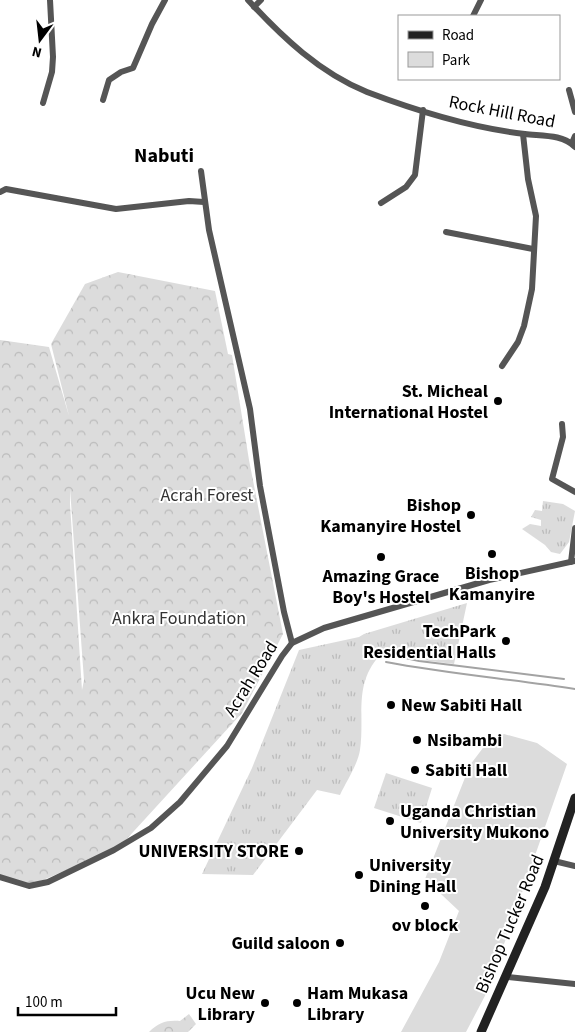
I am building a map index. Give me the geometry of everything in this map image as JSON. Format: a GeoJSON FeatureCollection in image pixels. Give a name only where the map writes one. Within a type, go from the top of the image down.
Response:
{"type":"FeatureCollection","features":[{"type":"Feature","properties":{"kind":"main road","name":"Bishop Tucker Road"},"geometry":{"type":"LineString","coordinates":[[481,1032],[507,977],[554,861],[575,798]]}},
{"type":"Feature","properties":{"kind":"street"},"geometry":{"type":"LineString","coordinates":[[43,103],[52,72],[50,0]]}},
{"type":"Feature","properties":{"kind":"street"},"geometry":{"type":"LineString","coordinates":[[103,100],[109,80],[121,72],[133,68],[152,24],[165,0]]}},
{"type":"Feature","properties":{"kind":"street","name":"Rock Hill Road"},"geometry":{"type":"LineString","coordinates":[[248,0],[310,60],[368,92],[467,123],[523,134],[562,138],[574,145]]}},
{"type":"Feature","properties":{"kind":"street"},"geometry":{"type":"LineString","coordinates":[[254,7],[261,0]]}},
{"type":"Feature","properties":{"kind":"street"},"geometry":{"type":"LineString","coordinates":[[474,15],[481,0]]}},
{"type":"Feature","properties":{"kind":"street"},"geometry":{"type":"LineString","coordinates":[[569,90],[575,112]]}},
{"type":"Feature","properties":{"kind":"street"},"geometry":{"type":"LineString","coordinates":[[381,202],[406,186],[415,175],[423,110]]}},
{"type":"Feature","properties":{"kind":"street"},"geometry":{"type":"LineString","coordinates":[[502,366],[518,342],[529,309],[536,216],[528,179],[523,134]]}},
{"type":"Feature","properties":{"kind":"street"},"geometry":{"type":"LineString","coordinates":[[574,145],[575,136]]}},
{"type":"Feature","properties":{"kind":"street"},"geometry":{"type":"LineString","coordinates":[[201,170],[204,202],[223,295],[250,409],[260,486],[284,612],[292,643]]}},
{"type":"Feature","properties":{"kind":"street"},"geometry":{"type":"LineString","coordinates":[[0,192],[6,189],[116,208],[190,201],[204,202]]}},
{"type":"Feature","properties":{"kind":"street"},"geometry":{"type":"LineString","coordinates":[[446,232],[533,249]]}},
{"type":"Feature","properties":{"kind":"street"},"geometry":{"type":"LineString","coordinates":[[562,424],[563,437],[552,479],[575,492]]}},
{"type":"Feature","properties":{"kind":"street"},"geometry":{"type":"LineString","coordinates":[[573,562],[575,528]]}},
{"type":"Feature","properties":{"kind":"street","name":"Acrah Road"},"geometry":{"type":"LineString","coordinates":[[0,877],[29,886],[48,882],[114,850],[164,817],[227,746],[282,656],[292,643],[324,628],[371,613],[488,580],[573,562]]}},
{"type":"Feature","properties":{"kind":"street"},"geometry":{"type":"LineString","coordinates":[[554,861],[575,866]]}},
{"type":"Feature","properties":{"kind":"street"},"geometry":{"type":"LineString","coordinates":[[507,977],[575,984]]}},
{"type":"Feature","properties":{"kind":"green space","name":"Ankra Foundation"},"geometry":{"type":"Polygon","coordinates":[[[118,272],[215,291],[228,354],[232,355],[249,460],[283,634],[242,713],[113,854],[111,851],[29,886],[0,878],[0,340],[49,347],[69,416],[51,344],[85,284],[118,272]],[[70,489],[82,690],[84,680],[70,489]]]}},
{"type":"Feature","properties":{"kind":"green space"},"geometry":{"type":"Polygon","coordinates":[[[543,501],[563,504],[575,511],[569,542],[560,554],[551,552],[545,545],[522,529],[530,524],[541,526],[541,520],[531,517],[535,510],[542,511],[543,501]]]}},
{"type":"Feature","properties":{"kind":"green space"},"geometry":{"type":"Polygon","coordinates":[[[467,603],[454,664],[380,655],[372,666],[363,689],[359,755],[340,795],[317,790],[253,875],[202,874],[252,768],[299,650],[359,637],[467,603]]]}},
{"type":"Feature","properties":{"kind":"green space"},"geometry":{"type":"Polygon","coordinates":[[[504,734],[537,743],[567,764],[488,990],[466,1032],[401,1032],[439,962],[459,911],[425,879],[470,765],[489,740],[504,734]]]}},
{"type":"Feature","properties":{"kind":"green space"},"geometry":{"type":"Polygon","coordinates":[[[386,773],[432,788],[421,823],[374,808],[386,773]]]}},
{"type":"Feature","properties":{"kind":"green space"},"geometry":{"type":"Polygon","coordinates":[[[189,1014],[196,1024],[188,1032],[149,1032],[160,1024],[167,1021],[180,1021],[189,1014]]]}},
{"type":"Feature","properties":{"kind":"waterway"},"geometry":{"type":"LineString","coordinates":[[387,654],[419,661],[564,679]]}},
{"type":"Feature","properties":{"kind":"waterway"},"geometry":{"type":"LineString","coordinates":[[386,662],[575,689]]}},
{"type":"Feature","properties":{"kind":"place","name":"St. Micheal International Hostel"},"geometry":{"type":"Point","coordinates":[498,401]}},
{"type":"Feature","properties":{"kind":"place","name":"Bishop Kamanyire Hostel"},"geometry":{"type":"Point","coordinates":[471,515]}},
{"type":"Feature","properties":{"kind":"place","name":"Bishop Kamanyire"},"geometry":{"type":"Point","coordinates":[492,554]}},
{"type":"Feature","properties":{"kind":"place","name":"Amazing Grace Boy's Hostel"},"geometry":{"type":"Point","coordinates":[381,557]}},
{"type":"Feature","properties":{"kind":"place","name":"TechPark Residential Halls"},"geometry":{"type":"Point","coordinates":[506,641]}},
{"type":"Feature","properties":{"kind":"place","name":"New Sabiti Hall"},"geometry":{"type":"Point","coordinates":[391,705]}},
{"type":"Feature","properties":{"kind":"place","name":"Nsibambi"},"geometry":{"type":"Point","coordinates":[417,740]}},
{"type":"Feature","properties":{"kind":"place","name":"Sabiti Hall"},"geometry":{"type":"Point","coordinates":[415,770]}},
{"type":"Feature","properties":{"kind":"place","name":"Uganda Christian University Mukono"},"geometry":{"type":"Point","coordinates":[390,821]}},
{"type":"Feature","properties":{"kind":"place","name":"UNIVERSITY STORE"},"geometry":{"type":"Point","coordinates":[299,851]}},
{"type":"Feature","properties":{"kind":"place","name":"University Dining Hall"},"geometry":{"type":"Point","coordinates":[359,875]}},
{"type":"Feature","properties":{"kind":"place","name":"ov block"},"geometry":{"type":"Point","coordinates":[425,906]}},
{"type":"Feature","properties":{"kind":"place","name":"Guild saloon"},"geometry":{"type":"Point","coordinates":[340,943]}},
{"type":"Feature","properties":{"kind":"place","name":"Ucu New Library"},"geometry":{"type":"Point","coordinates":[265,1003]}},
{"type":"Feature","properties":{"kind":"place","name":"Ham Mukasa Library"},"geometry":{"type":"Point","coordinates":[297,1003]}},
{"type":"Feature","properties":{"kind":"district","name":"Nabuti"},"geometry":{"type":"Point","coordinates":[164,156]}},
{"type":"Feature","properties":{"kind":"park label","name":"Acrah Forest"},"geometry":{"type":"Point","coordinates":[207,495]}}]}
